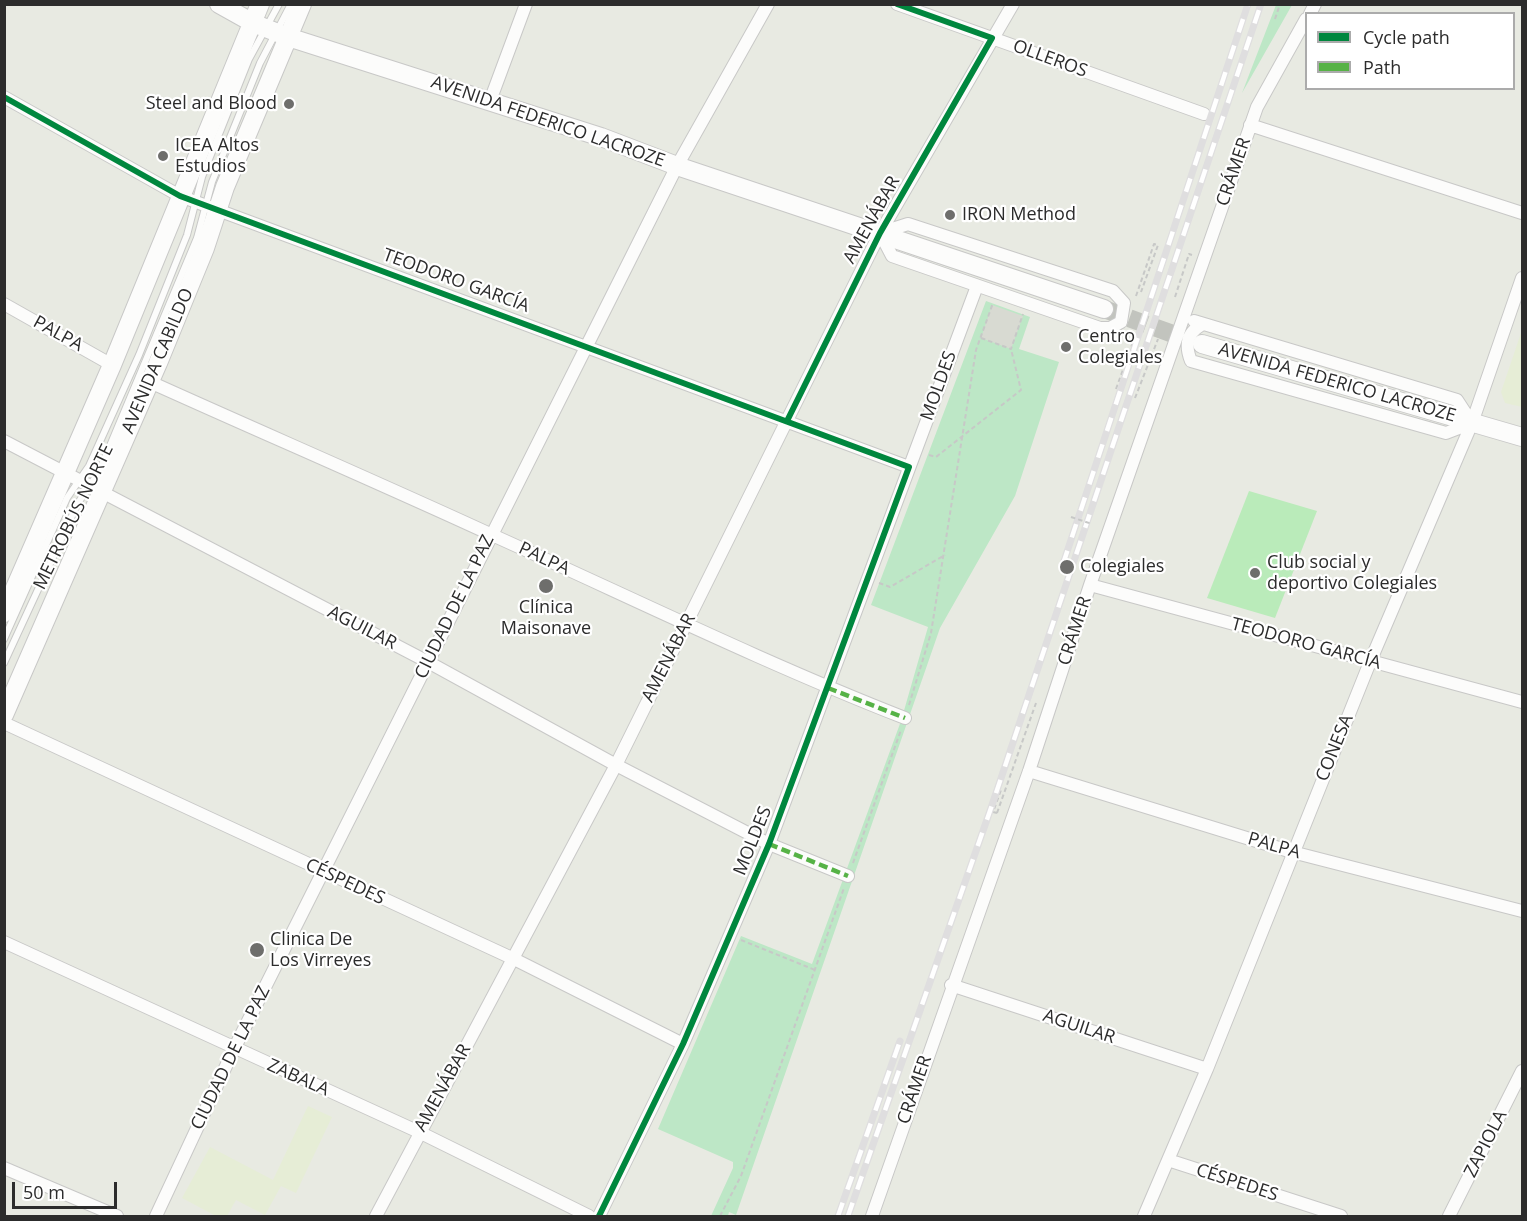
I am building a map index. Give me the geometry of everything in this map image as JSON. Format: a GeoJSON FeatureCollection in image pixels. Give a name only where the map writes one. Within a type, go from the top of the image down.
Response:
{"type":"FeatureCollection","features":[{"type":"Feature","properties":{"kind":"main road","name":"AVENIDA FEDERICO LACROZE"},"geometry":{"type":"LineString","coordinates":[[219,4],[271,30],[490,101],[1104,309]]}},
{"type":"Feature","properties":{"kind":"main road","name":"AVENIDA CABILDO"},"geometry":{"type":"LineString","coordinates":[[200,202],[225,187],[271,30],[260,4]]}},
{"type":"Feature","properties":{"kind":"main road","name":"AVENIDA CABILDO"},"geometry":{"type":"LineString","coordinates":[[4,715],[83,484],[112,365],[200,202],[271,30],[302,4]]}},
{"type":"Feature","properties":{"kind":"main road","name":"AVENIDA CABILDO"},"geometry":{"type":"LineString","coordinates":[[4,613],[83,484],[150,382],[205,248],[200,202]]}},
{"type":"Feature","properties":{"kind":"main road","name":"AVENIDA FEDERICO LACROZE"},"geometry":{"type":"LineString","coordinates":[[1202,344],[1522,437]]}},
{"type":"Feature","properties":{"kind":"street"},"geometry":{"type":"LineString","coordinates":[[490,101],[526,4]]}},
{"type":"Feature","properties":{"kind":"street","name":"CIUDAD DE LA PAZ"},"geometry":{"type":"LineString","coordinates":[[156,1216],[234,1049],[491,534],[677,166],[768,4]]}},
{"type":"Feature","properties":{"kind":"street","name":"OLLEROS"},"geometry":{"type":"LineString","coordinates":[[897,4],[1203,114]]}},
{"type":"Feature","properties":{"kind":"street","name":"AMENÁBAR"},"geometry":{"type":"LineString","coordinates":[[376,1216],[615,765],[880,233],[1013,4]]}},
{"type":"Feature","properties":{"kind":"street","name":"CRÁMER"},"geometry":{"type":"LineString","coordinates":[[872,1216],[951,986],[1029,771],[1090,585],[1250,125],[1257,107],[1305,22]]}},
{"type":"Feature","properties":{"kind":"street","name":"TEODORO GARCÍA"},"geometry":{"type":"LineString","coordinates":[[4,96],[200,202],[909,467]]}},
{"type":"Feature","properties":{"kind":"street"},"geometry":{"type":"LineString","coordinates":[[1250,125],[1522,213]]}},
{"type":"Feature","properties":{"kind":"street"},"geometry":{"type":"LineString","coordinates":[[908,224],[1090,283],[1113,291],[1120,296],[1124,303],[1124,313],[1118,326],[1100,328],[892,256],[880,233],[908,224]]}},
{"type":"Feature","properties":{"kind":"street","name":"CONESA"},"geometry":{"type":"LineString","coordinates":[[1144,1216],[1207,1069],[1370,662],[1472,423],[1522,278]]}},
{"type":"Feature","properties":{"kind":"street","name":"MOLDES"},"geometry":{"type":"LineString","coordinates":[[599,1216],[683,1044],[769,844],[977,286]]}},
{"type":"Feature","properties":{"kind":"street","name":"PALPA"},"geometry":{"type":"LineString","coordinates":[[4,304],[112,365]]}},
{"type":"Feature","properties":{"kind":"street","name":"AVENIDA FEDERICO LACROZE"},"geometry":{"type":"LineString","coordinates":[[1186,313],[1201,325],[1457,400],[1472,423],[1446,433],[1191,361],[1187,348],[1188,339],[1201,325]]}},
{"type":"Feature","properties":{"kind":"street","name":"PALPA"},"geometry":{"type":"LineString","coordinates":[[150,382],[491,534],[685,625],[828,688],[905,718]]}},
{"type":"Feature","properties":{"kind":"street","name":"AGUILAR"},"geometry":{"type":"LineString","coordinates":[[4,441],[428,662],[615,765],[769,844],[848,876]]}},
{"type":"Feature","properties":{"kind":"street","name":"TEODORO GARCÍA"},"geometry":{"type":"LineString","coordinates":[[1090,585],[1522,702]]}},
{"type":"Feature","properties":{"kind":"street","name":"CÉSPEDES"},"geometry":{"type":"LineString","coordinates":[[4,723],[514,959],[683,1044]]}},
{"type":"Feature","properties":{"kind":"street","name":"PALPA"},"geometry":{"type":"LineString","coordinates":[[1029,771],[1292,852],[1522,911]]}},
{"type":"Feature","properties":{"kind":"street","name":"ZABALA"},"geometry":{"type":"LineString","coordinates":[[4,942],[419,1132],[589,1216]]}},
{"type":"Feature","properties":{"kind":"street","name":"AGUILAR"},"geometry":{"type":"LineString","coordinates":[[951,986],[1207,1069]]}},
{"type":"Feature","properties":{"kind":"street","name":"ZAPIOLA"},"geometry":{"type":"LineString","coordinates":[[1449,1216],[1522,1071]]}},
{"type":"Feature","properties":{"kind":"street","name":"CÉSPEDES"},"geometry":{"type":"LineString","coordinates":[[1168,1160],[1341,1216]]}},
{"type":"Feature","properties":{"kind":"street"},"geometry":{"type":"LineString","coordinates":[[4,1168],[117,1216]]}},
{"type":"Feature","properties":{"kind":"lane","name":"METROBÚS NORTE"},"geometry":{"type":"LineString","coordinates":[[4,663],[78,503],[83,484],[150,328],[200,202],[212,182],[260,63],[279,4]]}},
{"type":"Feature","properties":{"kind":"lane","name":"METROBÚS NORTE"},"geometry":{"type":"LineString","coordinates":[[271,30],[291,4]]}},
{"type":"Feature","properties":{"kind":"lane","name":"METROBÚS NORTE"},"geometry":{"type":"LineString","coordinates":[[4,639],[67,498],[99,472],[196,238],[200,202]]}},
{"type":"Feature","properties":{"kind":"path"},"geometry":{"type":"LineString","coordinates":[[1275,19],[1280,4]]}},
{"type":"Feature","properties":{"kind":"path"},"geometry":{"type":"LineString","coordinates":[[1137,292],[1154,244],[1158,245],[1141,292]]}},
{"type":"Feature","properties":{"kind":"path"},"geometry":{"type":"LineString","coordinates":[[1175,297],[1189,254]]}},
{"type":"Feature","properties":{"kind":"path"},"geometry":{"type":"LineString","coordinates":[[720,1216],[741,1176],[905,718],[932,633],[976,350],[997,293]]}},
{"type":"Feature","properties":{"kind":"path"},"geometry":{"type":"LineString","coordinates":[[915,451],[936,457],[1021,390],[1011,349],[1026,303]]}},
{"type":"Feature","properties":{"kind":"path"},"geometry":{"type":"LineString","coordinates":[[1116,389],[1137,334]]}},
{"type":"Feature","properties":{"kind":"path"},"geometry":{"type":"LineString","coordinates":[[981,338],[1011,349]]}},
{"type":"Feature","properties":{"kind":"path"},"geometry":{"type":"LineString","coordinates":[[1135,398],[1157,339]]}},
{"type":"Feature","properties":{"kind":"path"},"geometry":{"type":"LineString","coordinates":[[1071,517],[1092,524]]}},
{"type":"Feature","properties":{"kind":"path"},"geometry":{"type":"LineString","coordinates":[[868,579],[890,587],[945,555]]}},
{"type":"Feature","properties":{"kind":"path"},"geometry":{"type":"LineString","coordinates":[[997,813],[993,812],[1001,790]]}},
{"type":"Feature","properties":{"kind":"path"},"geometry":{"type":"LineString","coordinates":[[730,935],[815,970]]}},
{"type":"Feature","properties":{"kind":"shaded area"},"geometry":{"type":"Polygon","coordinates":[[[992,305],[1023,316],[1011,349],[981,338],[992,305]]]}},
{"type":"Feature","properties":{"kind":"shaded area"},"geometry":{"type":"Polygon","coordinates":[[[1522,330],[1522,407],[1505,403],[1501,392],[1522,330]]]}},
{"type":"Feature","properties":{"kind":"shaded area"},"geometry":{"type":"Polygon","coordinates":[[[308,1106],[332,1117],[296,1193],[281,1186],[265,1215],[236,1200],[227,1216],[216,1216],[182,1198],[210,1147],[273,1180],[308,1106]]]}},
{"type":"Feature","properties":{"kind":"green space"},"geometry":{"type":"Polygon","coordinates":[[[1276,5],[1292,5],[1242,93],[1276,5]]]}},
{"type":"Feature","properties":{"kind":"green space"},"geometry":{"type":"Polygon","coordinates":[[[986,301],[1030,317],[1019,349],[1059,362],[1015,496],[940,628],[736,1215],[729,1212],[728,1216],[711,1216],[733,1168],[733,1162],[658,1129],[741,936],[812,964],[901,721],[928,627],[871,605],[986,301]]]}},
{"type":"Feature","properties":{"kind":"green space","name":"Club social y deportivo Colegiales"},"geometry":{"type":"Polygon","coordinates":[[[1249,491],[1317,511],[1275,618],[1207,598],[1249,491]]]}},
{"type":"Feature","properties":{"kind":"tunnel"},"geometry":{"type":"LineString","coordinates":[[1104,309],[1195,342]]}},
{"type":"Feature","properties":{"kind":"railway"},"geometry":{"type":"LineString","coordinates":[[1063,564],[1248,4]]}},
{"type":"Feature","properties":{"kind":"railway"},"geometry":{"type":"LineString","coordinates":[[848,1216],[991,808],[1261,4]]}},
{"type":"Feature","properties":{"kind":"railway"},"geometry":{"type":"LineString","coordinates":[[838,1216],[900,1041]]}},
{"type":"Feature","properties":{"kind":"marked path"},"geometry":{"type":"LineString","coordinates":[[828,688],[905,718]]}},
{"type":"Feature","properties":{"kind":"marked path"},"geometry":{"type":"LineString","coordinates":[[769,844],[848,876]]}},
{"type":"Feature","properties":{"kind":"cycle path"},"geometry":{"type":"LineString","coordinates":[[787,421],[880,233],[992,38],[897,4]]}},
{"type":"Feature","properties":{"kind":"cycle path"},"geometry":{"type":"LineString","coordinates":[[4,97],[180,196],[909,467],[769,844],[683,1044],[599,1216]]}},
{"type":"Feature","properties":{"kind":"place","name":"Steel and Blood"},"geometry":{"type":"Point","coordinates":[289,104]}},
{"type":"Feature","properties":{"kind":"place","name":"ICEA Altos Estudios"},"geometry":{"type":"Point","coordinates":[163,156]}},
{"type":"Feature","properties":{"kind":"place","name":"IRON Method"},"geometry":{"type":"Point","coordinates":[950,215]}},
{"type":"Feature","properties":{"kind":"place","name":"Centro Colegiales"},"geometry":{"type":"Point","coordinates":[1066,347]}},
{"type":"Feature","properties":{"kind":"place","name":"Colegiales"},"geometry":{"type":"Point","coordinates":[1067,567]}},
{"type":"Feature","properties":{"kind":"place","name":"Club social y deportivo Colegiales"},"geometry":{"type":"Point","coordinates":[1255,573]}},
{"type":"Feature","properties":{"kind":"place","name":"Clínica Maisonave"},"geometry":{"type":"Point","coordinates":[546,586]}},
{"type":"Feature","properties":{"kind":"place","name":"Clinica De Los Virreyes"},"geometry":{"type":"Point","coordinates":[257,950]}}]}
